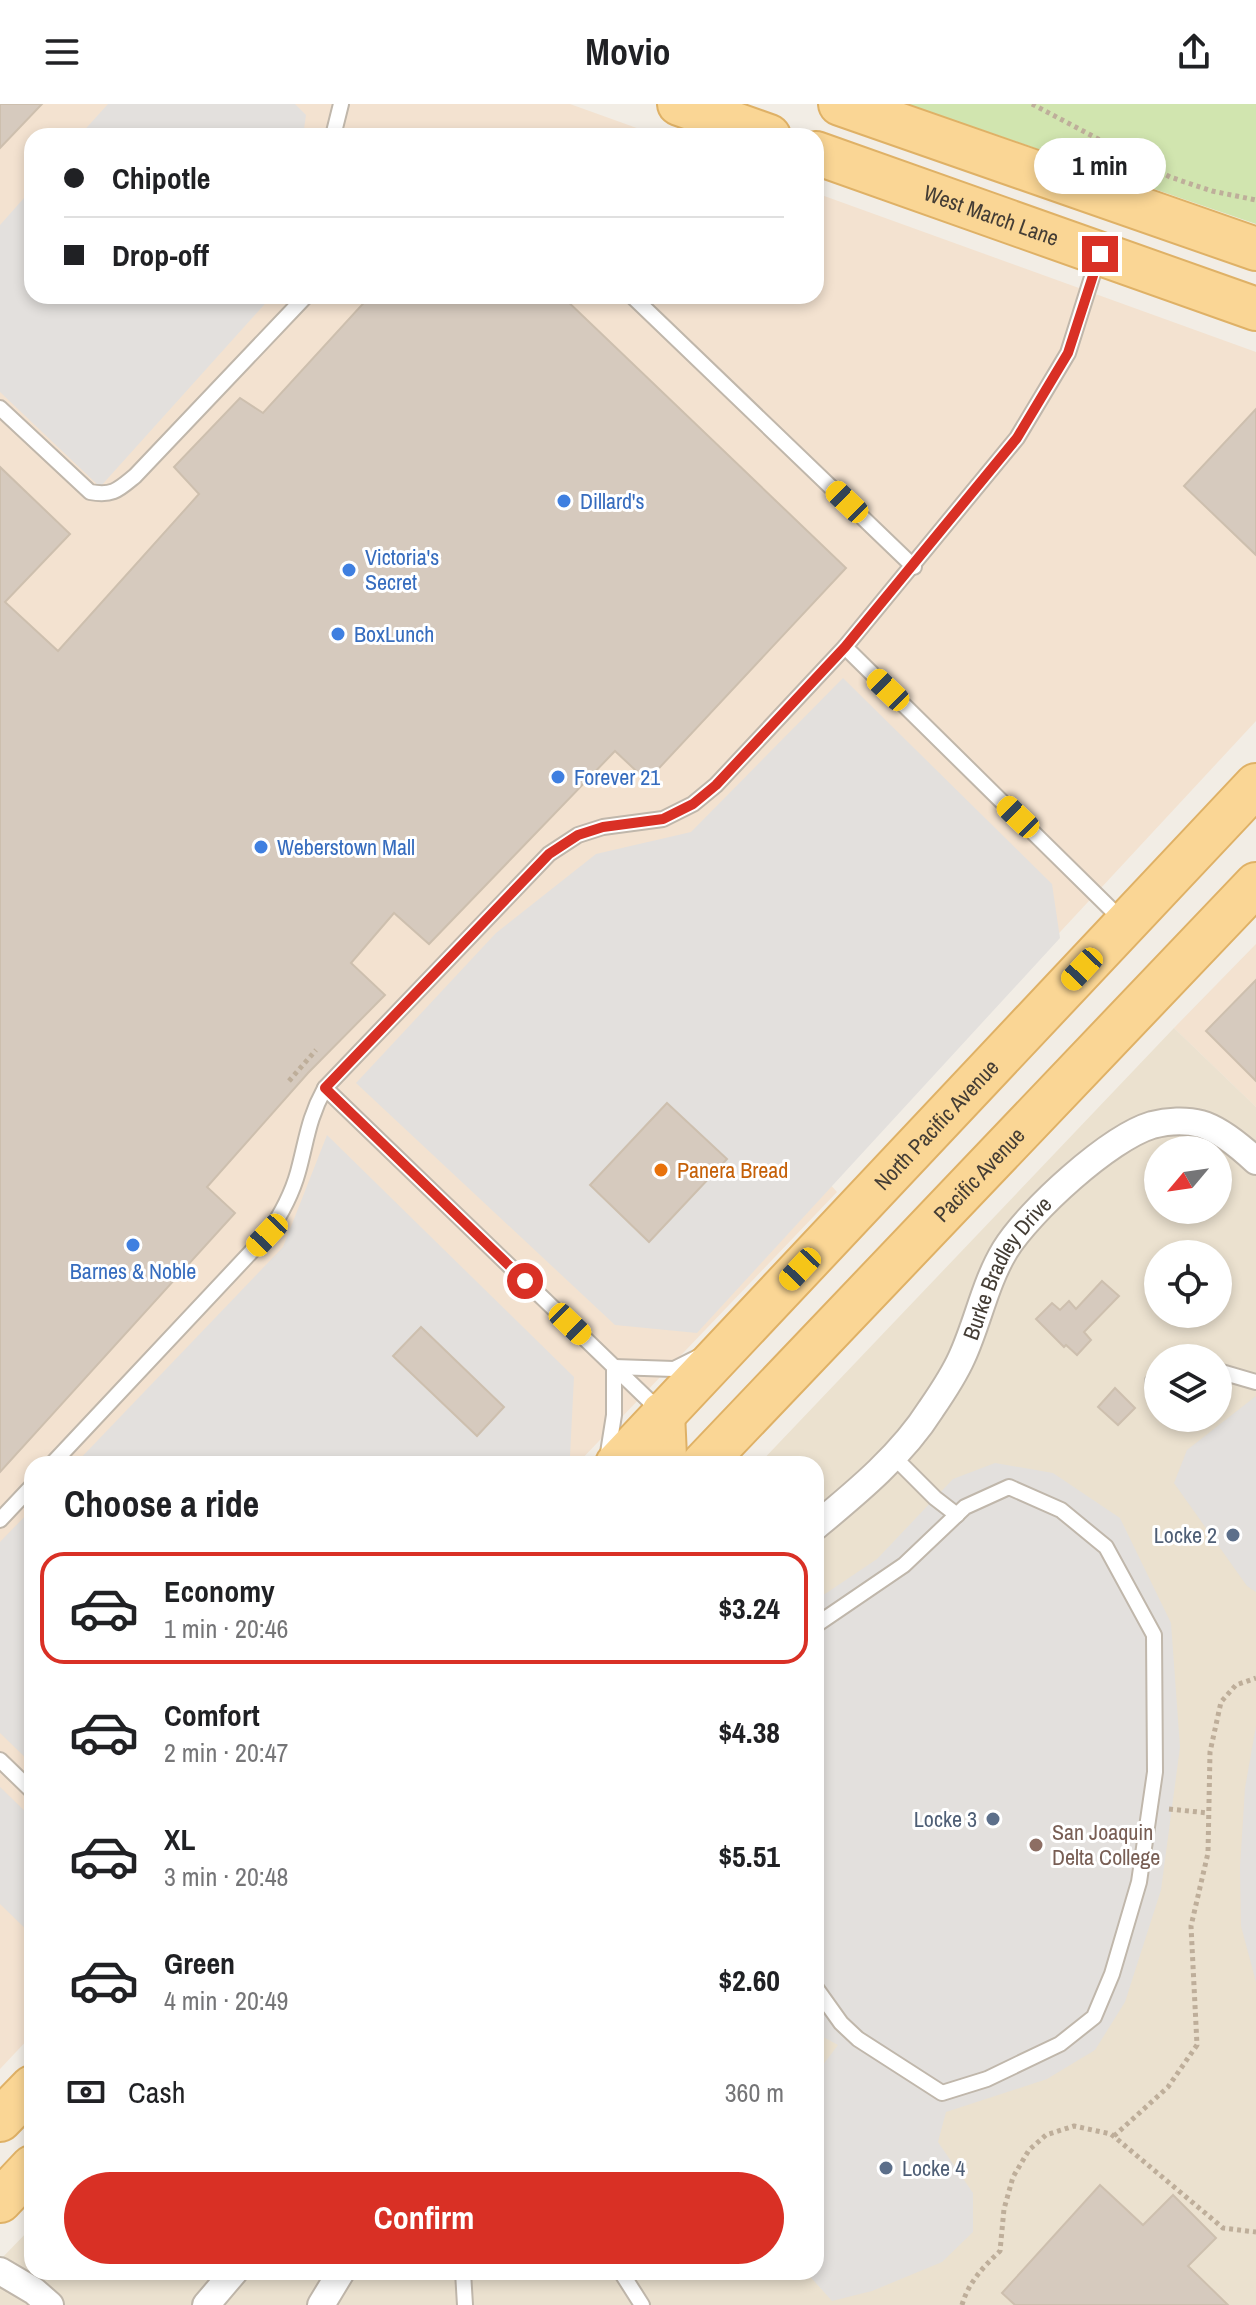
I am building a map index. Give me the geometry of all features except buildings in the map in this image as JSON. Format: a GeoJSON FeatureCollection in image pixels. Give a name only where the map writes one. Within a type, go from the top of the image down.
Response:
{"type":"FeatureCollection","features":[{"type":"Feature","properties":{"kind":"main road"},"geometry":{"type":"LineString","coordinates":[[679,104],[746,128]]}},
{"type":"Feature","properties":{"kind":"main road"},"geometry":{"type":"LineString","coordinates":[[840,104],[1256,249]]}},
{"type":"Feature","properties":{"kind":"main road","name":"West March Lane"},"geometry":{"type":"LineString","coordinates":[[824,156],[1256,309]]}},
{"type":"Feature","properties":{"kind":"main road","name":"North Pacific Avenue"},"geometry":{"type":"LineString","coordinates":[[624,1456],[1256,785]]}},
{"type":"Feature","properties":{"kind":"main road","name":"Pacific Avenue"},"geometry":{"type":"LineString","coordinates":[[711,1456],[1256,884]]}},
{"type":"Feature","properties":{"kind":"main road"},"geometry":{"type":"LineString","coordinates":[[663,1413],[665,1456]]}},
{"type":"Feature","properties":{"kind":"main road"},"geometry":{"type":"LineString","coordinates":[[0,2120],[24,2095]]}},
{"type":"Feature","properties":{"kind":"main road"},"geometry":{"type":"LineString","coordinates":[[0,2201],[24,2176]]}},
{"type":"Feature","properties":{"kind":"street","name":"Burke Bradley Drive"},"geometry":{"type":"LineString","coordinates":[[824,1519],[893,1456],[929,1413],[961,1359],[989,1281],[1006,1248],[1027,1221],[1067,1183],[1135,1132],[1163,1123],[1203,1124],[1255,1158]]}},
{"type":"Feature","properties":{"kind":"street"},"geometry":{"type":"LineString","coordinates":[[0,2271],[34,2291],[50,2305]]}},
{"type":"Feature","properties":{"kind":"street"},"geometry":{"type":"LineString","coordinates":[[206,2305],[227,2280]]}},
{"type":"Feature","properties":{"kind":"street"},"geometry":{"type":"LineString","coordinates":[[321,2305],[336,2280]]}},
{"type":"Feature","properties":{"kind":"lane"},"geometry":{"type":"LineString","coordinates":[[335,128],[341,104]]}},
{"type":"Feature","properties":{"kind":"lane"},"geometry":{"type":"LineString","coordinates":[[60,1456],[267,1235],[280,1216],[297,1174],[307,1126],[325,1088],[549,854],[578,835],[603,827],[663,819],[693,804],[716,785],[845,647],[914,567],[1017,438],[1068,353],[1100,254]]}},
{"type":"Feature","properties":{"kind":"lane"},"geometry":{"type":"LineString","coordinates":[[0,408],[90,492],[105,495],[117,491],[135,476],[298,304]]}},
{"type":"Feature","properties":{"kind":"lane"},"geometry":{"type":"LineString","coordinates":[[640,304],[914,567]]}},
{"type":"Feature","properties":{"kind":"lane"},"geometry":{"type":"LineString","coordinates":[[845,647],[1126,923]]}},
{"type":"Feature","properties":{"kind":"lane"},"geometry":{"type":"LineString","coordinates":[[325,1088],[663,1413]]}},
{"type":"Feature","properties":{"kind":"lane"},"geometry":{"type":"LineString","coordinates":[[614,1367],[674,1369],[734,1339]]}},
{"type":"Feature","properties":{"kind":"lane"},"geometry":{"type":"LineString","coordinates":[[607,1456],[614,1415],[614,1367]]}},
{"type":"Feature","properties":{"kind":"lane"},"geometry":{"type":"LineString","coordinates":[[1232,1375],[1256,1382]]}},
{"type":"Feature","properties":{"kind":"lane"},"geometry":{"type":"LineString","coordinates":[[893,1456],[935,1498],[957,1515]]}},
{"type":"Feature","properties":{"kind":"lane"},"geometry":{"type":"LineString","coordinates":[[824,1620],[904,1565],[965,1507],[1009,1487],[1061,1510],[1106,1547],[1154,1635],[1155,1772],[1139,1882],[1112,1974],[1094,2017],[1060,2044],[987,2079],[942,2093],[858,2039],[841,2023],[824,1999]]}},
{"type":"Feature","properties":{"kind":"lane"},"geometry":{"type":"LineString","coordinates":[[0,1520],[24,1494]]}},
{"type":"Feature","properties":{"kind":"lane"},"geometry":{"type":"LineString","coordinates":[[0,1760],[24,1783]]}},
{"type":"Feature","properties":{"kind":"lane"},"geometry":{"type":"LineString","coordinates":[[463,2280],[465,2305]]}},
{"type":"Feature","properties":{"kind":"lane"},"geometry":{"type":"LineString","coordinates":[[626,2280],[642,2305]]}},
{"type":"Feature","properties":{"kind":"path"},"geometry":{"type":"LineString","coordinates":[[1032,104],[1170,177],[1212,191],[1256,200]]}},
{"type":"Feature","properties":{"kind":"path"},"geometry":{"type":"LineString","coordinates":[[289,1081],[316,1050]]}},
{"type":"Feature","properties":{"kind":"path"},"geometry":{"type":"LineString","coordinates":[[1114,2136],[1168,2087],[1197,2045],[1191,1926],[1208,1853],[1210,1752],[1221,1702],[1236,1685],[1256,1678]]}},
{"type":"Feature","properties":{"kind":"path"},"geometry":{"type":"LineString","coordinates":[[1168,1809],[1208,1813]]}},
{"type":"Feature","properties":{"kind":"path"},"geometry":{"type":"LineString","coordinates":[[962,2305],[965,2293],[1000,2251],[1004,2209],[1013,2177],[1029,2150],[1046,2135],[1074,2126],[1114,2136],[1223,2228],[1256,2232]]}},
{"type":"Feature","properties":{"kind":"shaded area","name":"Weberstown Mall"},"geometry":{"type":"Polygon","coordinates":[[[0,104],[570,104],[637,128],[24,128],[24,304],[824,304],[824,196],[1256,352],[1256,721],[828,1182],[837,1192],[585,1456],[24,1456],[24,2044],[0,2069],[0,104]]]}},
{"type":"Feature","properties":{"kind":"shaded area"},"geometry":{"type":"Polygon","coordinates":[[[108,104],[295,104],[306,115],[304,128],[86,128],[108,104]]]}},
{"type":"Feature","properties":{"kind":"shaded area"},"geometry":{"type":"Polygon","coordinates":[[[24,198],[24,304],[265,304],[100,487],[0,392],[0,225],[24,198]]]}},
{"type":"Feature","properties":{"kind":"shaded area"},"geometry":{"type":"Polygon","coordinates":[[[843,678],[1052,884],[1060,938],[697,1333],[615,1325],[356,1083],[496,933],[596,854],[691,832],[843,678]]]}},
{"type":"Feature","properties":{"kind":"shaded area"},"geometry":{"type":"Polygon","coordinates":[[[1256,944],[1256,1107],[1174,1028],[1256,944]]]}},
{"type":"Feature","properties":{"kind":"shaded area","name":"San Joaquin Delta College"},"geometry":{"type":"Polygon","coordinates":[[[1174,1028],[1256,1107],[1256,2305],[0,2305],[0,2260],[24,2235],[24,2280],[824,2280],[824,1456],[767,1456],[1174,1028]]]}},
{"type":"Feature","properties":{"kind":"shaded area"},"geometry":{"type":"Polygon","coordinates":[[[327,1135],[574,1377],[570,1456],[83,1456],[283,1247],[327,1135]]]}},
{"type":"Feature","properties":{"kind":"shaded area","name":"Locke 2"},"geometry":{"type":"Polygon","coordinates":[[[1256,1396],[1256,1592],[1247,1586],[1174,1483],[1187,1450],[1210,1432],[1232,1432],[1232,1415],[1256,1396]]]}},
{"type":"Feature","properties":{"kind":"shaded area","name":"Locke 3"},"geometry":{"type":"Polygon","coordinates":[[[995,1463],[1053,1473],[1120,1518],[1171,1623],[1180,1747],[1161,1890],[1125,2002],[1095,2050],[1047,2079],[946,2112],[938,2142],[973,2193],[973,2232],[942,2262],[872,2291],[832,2301],[813,2280],[824,2280],[824,2063],[838,2045],[824,2037],[824,1595],[877,1559],[953,1479],[995,1463]]]}},
{"type":"Feature","properties":{"kind":"shaded area"},"geometry":{"type":"Polygon","coordinates":[[[24,1517],[24,1756],[0,1733],[0,1542],[24,1517]]]}},
{"type":"Feature","properties":{"kind":"shaded area"},"geometry":{"type":"Polygon","coordinates":[[[1256,1726],[1256,1982],[1241,1926],[1240,1867],[1245,1788],[1256,1726]]]}},
{"type":"Feature","properties":{"kind":"shaded area"},"geometry":{"type":"Polygon","coordinates":[[[0,1787],[24,1810],[24,1927],[0,1904],[0,1787]]]}},
{"type":"Feature","properties":{"kind":"green space"},"geometry":{"type":"Polygon","coordinates":[[[907,104],[1256,104],[1256,224],[907,104]]]}},
{"type":"Feature","properties":{"kind":"place","name":"Dillard's"},"geometry":{"type":"Point","coordinates":[564,501]}},
{"type":"Feature","properties":{"kind":"place","name":"Victoria's Secret"},"geometry":{"type":"Point","coordinates":[349,570]}},
{"type":"Feature","properties":{"kind":"place","name":"BoxLunch"},"geometry":{"type":"Point","coordinates":[338,634]}},
{"type":"Feature","properties":{"kind":"place","name":"Forever 21"},"geometry":{"type":"Point","coordinates":[558,777]}},
{"type":"Feature","properties":{"kind":"place","name":"Weberstown Mall"},"geometry":{"type":"Point","coordinates":[261,847]}},
{"type":"Feature","properties":{"kind":"place","name":"Panera Bread"},"geometry":{"type":"Point","coordinates":[661,1170]}},
{"type":"Feature","properties":{"kind":"place","name":"Barnes & Noble"},"geometry":{"type":"Point","coordinates":[133,1245]}},
{"type":"Feature","properties":{"kind":"place","name":"Locke 2"},"geometry":{"type":"Point","coordinates":[1233,1535]}},
{"type":"Feature","properties":{"kind":"place","name":"Locke 3"},"geometry":{"type":"Point","coordinates":[993,1819]}},
{"type":"Feature","properties":{"kind":"place","name":"San Joaquin Delta College"},"geometry":{"type":"Point","coordinates":[1036,1845]}},
{"type":"Feature","properties":{"kind":"place","name":"Locke 4"},"geometry":{"type":"Point","coordinates":[886,2168]}},
{"type":"Feature","properties":{"kind":"route"},"geometry":{"type":"LineString","coordinates":[[525,1281],[325,1088],[549,854],[578,835],[603,827],[663,819],[693,804],[716,785],[845,647],[914,567],[1017,438],[1068,353],[1100,254]]}}]}
